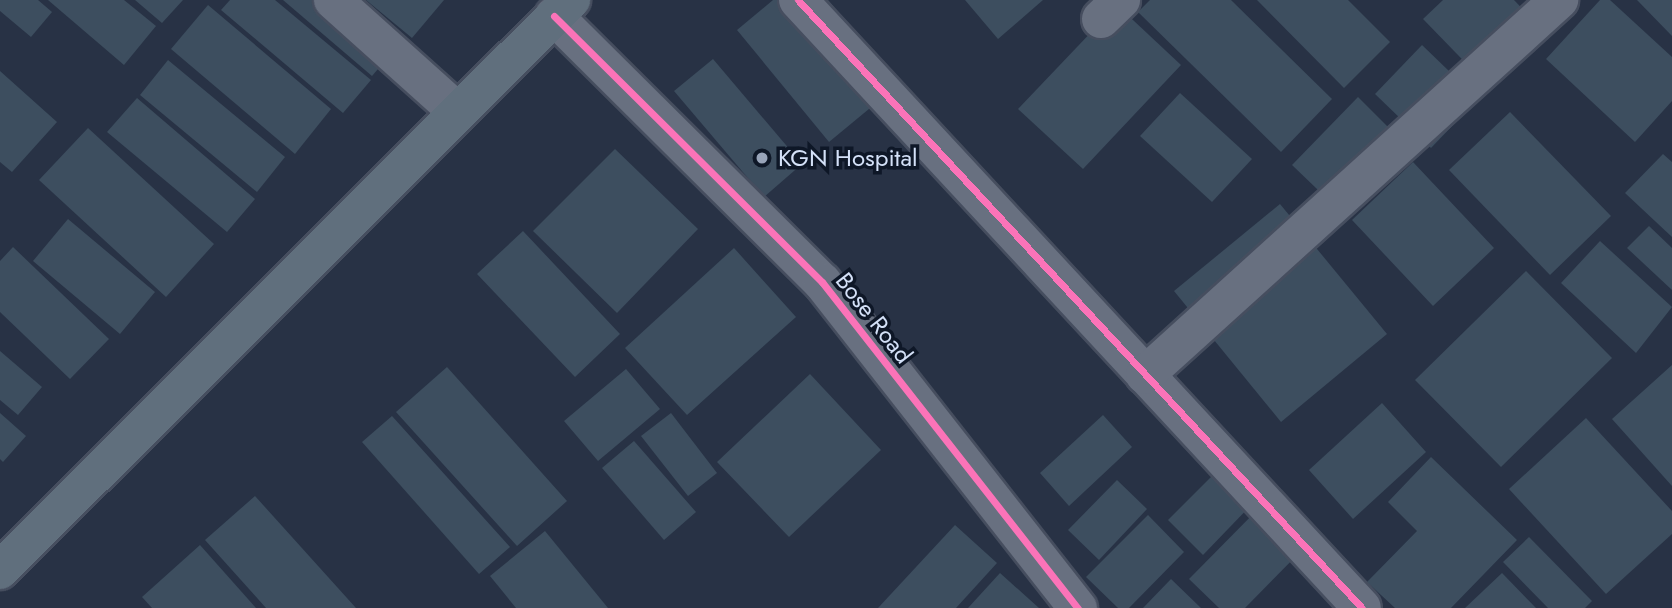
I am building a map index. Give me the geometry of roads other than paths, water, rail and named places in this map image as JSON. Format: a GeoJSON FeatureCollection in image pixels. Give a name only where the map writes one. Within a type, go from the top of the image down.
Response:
{"type":"FeatureCollection","features":[{"type":"Feature","properties":{"kind":"main road"},"geometry":{"type":"LineString","coordinates":[[0,570],[562,8]]}},
{"type":"Feature","properties":{"kind":"street"},"geometry":{"type":"LineString","coordinates":[[332,0],[458,111]]}},
{"type":"Feature","properties":{"kind":"street"},"geometry":{"type":"LineString","coordinates":[[798,0],[1362,608]]}},
{"type":"Feature","properties":{"kind":"street"},"geometry":{"type":"LineString","coordinates":[[1145,375],[1559,0]]}},
{"type":"Feature","properties":{"kind":"street","name":"Bose Road"},"geometry":{"type":"LineString","coordinates":[[562,8],[822,282],[1078,608]]}},
{"type":"Feature","properties":{"kind":"place","name":"KGN Hospital"},"geometry":{"type":"Point","coordinates":[762,158]}}]}
